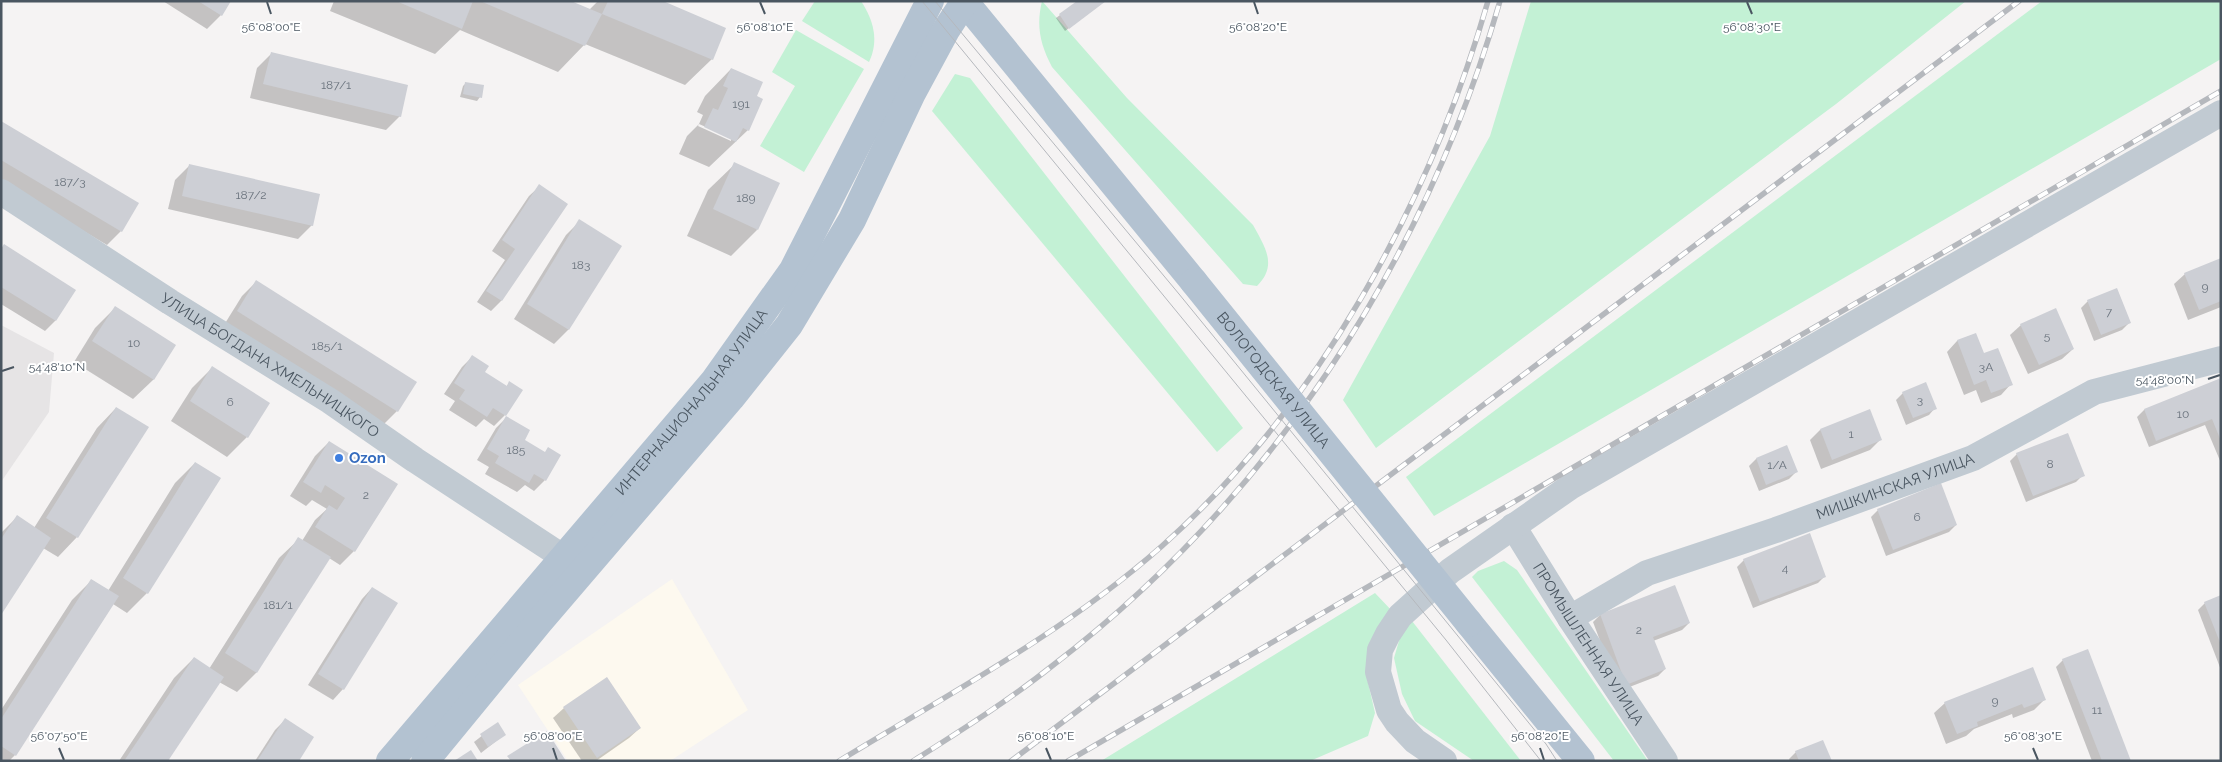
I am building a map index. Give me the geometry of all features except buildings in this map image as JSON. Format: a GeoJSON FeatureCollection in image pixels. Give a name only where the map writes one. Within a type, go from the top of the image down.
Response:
{"type":"FeatureCollection","features":[{"type":"Feature","properties":{"kind":"main road","name":"ИНТЕРНАЦИОНАЛЬНАЯ УЛИЦА"},"geometry":{"type":"LineString","coordinates":[[390,761],[714,381],[793,270],[930,1]]}},
{"type":"Feature","properties":{"kind":"main road","name":"ИНТЕРНАЦИОНАЛЬНАЯ УЛИЦА"},"geometry":{"type":"LineString","coordinates":[[425,761],[539,622],[731,398],[789,325],[852,220],[912,93],[964,1]]}},
{"type":"Feature","properties":{"kind":"main road","name":"ВОЛОГОДСКАЯ УЛИЦА"},"geometry":{"type":"LineString","coordinates":[[964,1],[1581,761]]}},
{"type":"Feature","properties":{"kind":"street"},"geometry":{"type":"LineString","coordinates":[[1444,761],[1416,741],[1397,722],[1389,710],[1378,672],[1380,650],[1400,616],[1450,571],[1570,487],[2221,113]]}},
{"type":"Feature","properties":{"kind":"street","name":"УЛИЦА БОГДАНА ХМЕЛЬНИЦКОГО"},"geometry":{"type":"LineString","coordinates":[[1,192],[170,302],[330,400],[415,460],[563,558]]}},
{"type":"Feature","properties":{"kind":"street","name":"МИШКИНСКАЯ УЛИЦА"},"geometry":{"type":"LineString","coordinates":[[1570,618],[1647,573],[1776,530],[1973,458],[2094,392],[2221,359]]}},
{"type":"Feature","properties":{"kind":"street","name":"ПРОМЫШЛЕННАЯ УЛИЦА"},"geometry":{"type":"LineString","coordinates":[[1513,526],[1570,618],[1665,761]]}},
{"type":"Feature","properties":{"kind":"shaded area"},"geometry":{"type":"Polygon","coordinates":[[[1,325],[54,353],[49,412],[1,482],[1,325]]]}},
{"type":"Feature","properties":{"kind":"shaded area"},"geometry":{"type":"Polygon","coordinates":[[[672,579],[748,710],[670,761],[568,761],[518,685],[672,579]]]}},
{"type":"Feature","properties":{"kind":"green space"},"geometry":{"type":"Polygon","coordinates":[[[815,1],[861,1],[874,31],[874,46],[869,62],[802,21],[815,1]]]}},
{"type":"Feature","properties":{"kind":"green space"},"geometry":{"type":"Polygon","coordinates":[[[1042,1],[1127,98],[1253,225],[1265,248],[1268,263],[1267,271],[1257,286],[1243,284],[1052,67],[1040,35],[1039,19],[1042,1]]]}},
{"type":"Feature","properties":{"kind":"green space"},"geometry":{"type":"Polygon","coordinates":[[[1531,1],[1966,1],[1836,104],[1376,448],[1343,400],[1490,136],[1531,1]]]}},
{"type":"Feature","properties":{"kind":"green space"},"geometry":{"type":"Polygon","coordinates":[[[2042,1],[2221,1],[2221,59],[1434,516],[1406,477],[2042,1]]]}},
{"type":"Feature","properties":{"kind":"green space"},"geometry":{"type":"Polygon","coordinates":[[[796,30],[864,69],[804,172],[760,146],[795,86],[772,72],[796,30]]]}},
{"type":"Feature","properties":{"kind":"green space"},"geometry":{"type":"Polygon","coordinates":[[[955,74],[970,78],[1243,428],[1217,452],[932,111],[955,74]]]}},
{"type":"Feature","properties":{"kind":"green space"},"geometry":{"type":"Polygon","coordinates":[[[1504,561],[1517,570],[1648,761],[1614,761],[1472,577],[1478,571],[1504,561]]]}},
{"type":"Feature","properties":{"kind":"green space"},"geometry":{"type":"Polygon","coordinates":[[[1375,593],[1393,612],[1367,678],[1375,713],[1368,736],[1310,761],[1101,761],[1375,593]]]}},
{"type":"Feature","properties":{"kind":"green space"},"geometry":{"type":"Polygon","coordinates":[[[1412,621],[1521,761],[1474,761],[1415,721],[1402,694],[1394,658],[1403,627],[1412,621]]]}},
{"type":"Feature","properties":{"kind":"tram line"},"geometry":{"type":"LineString","coordinates":[[922,1],[1446,640],[1541,761]]}},
{"type":"Feature","properties":{"kind":"tram line"},"geometry":{"type":"LineString","coordinates":[[935,1],[1179,294],[1546,744],[1557,761]]}},
{"type":"Feature","properties":{"kind":"railway"},"geometry":{"type":"LineString","coordinates":[[839,761],[1005,661],[1086,606],[1162,546],[1219,491],[1271,430],[1319,365],[1362,296],[1401,225],[1435,151],[1464,76],[1488,1]]}},
{"type":"Feature","properties":{"kind":"railway"},"geometry":{"type":"LineString","coordinates":[[913,761],[1035,679],[1131,600],[1203,529],[1270,452],[1329,370],[1382,283],[1429,192],[1468,98],[1500,1]]}},
{"type":"Feature","properties":{"kind":"railway"},"geometry":{"type":"LineString","coordinates":[[1011,761],[2019,1]]}},
{"type":"Feature","properties":{"kind":"railway"},"geometry":{"type":"LineString","coordinates":[[1068,761],[2221,91]]}},
{"type":"Feature","properties":{"kind":"place","name":"Ozon"},"geometry":{"type":"Point","coordinates":[339,458]}}]}
